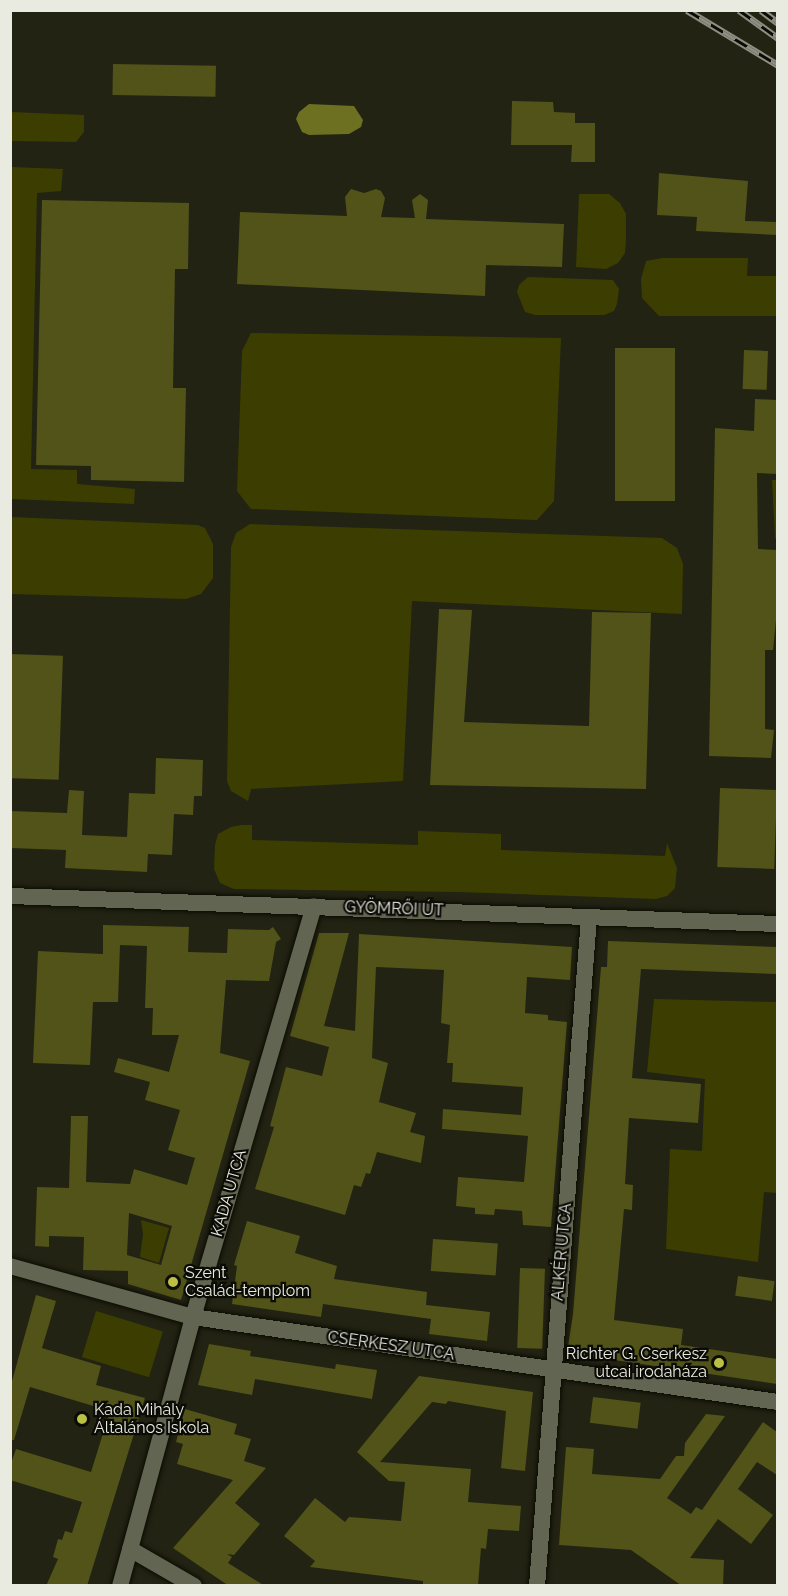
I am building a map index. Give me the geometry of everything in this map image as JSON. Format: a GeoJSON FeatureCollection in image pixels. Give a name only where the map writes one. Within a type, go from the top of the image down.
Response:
{"type":"FeatureCollection","features":[{"type":"Feature","properties":{"kind":"street","name":"GYÖMRŐI ÚT"},"geometry":{"type":"LineString","coordinates":[[10,896],[777,924]]}},
{"type":"Feature","properties":{"kind":"street","name":"KADA UTCA"},"geometry":{"type":"LineString","coordinates":[[120,1586],[193,1317],[314,906]]}},
{"type":"Feature","properties":{"kind":"street","name":"ALKÉR UTCA"},"geometry":{"type":"LineString","coordinates":[[537,1586],[589,918]]}},
{"type":"Feature","properties":{"kind":"street","name":"CSERKESZ UTCA"},"geometry":{"type":"LineString","coordinates":[[10,1266],[193,1317],[777,1402]]}},
{"type":"Feature","properties":{"kind":"street"},"geometry":{"type":"LineString","coordinates":[[130,1549],[194,1586]]}},
{"type":"Feature","properties":{"kind":"shaded area"},"geometry":{"type":"Polygon","coordinates":[[[309,104],[354,106],[363,120],[361,127],[349,134],[309,135],[302,132],[296,119],[299,112],[309,104]]]}},
{"type":"Feature","properties":{"kind":"shaded area"},"geometry":{"type":"Polygon","coordinates":[[[11,112],[84,115],[84,132],[76,142],[11,141],[11,112]]]}},
{"type":"Feature","properties":{"kind":"shaded area"},"geometry":{"type":"Polygon","coordinates":[[[11,167],[63,169],[61,191],[37,193],[31,469],[77,470],[77,484],[135,489],[134,504],[11,499],[11,167]]]}},
{"type":"Feature","properties":{"kind":"shaded area"},"geometry":{"type":"Polygon","coordinates":[[[579,194],[609,194],[620,203],[626,214],[625,253],[618,263],[606,269],[576,267],[579,194]]]}},
{"type":"Feature","properties":{"kind":"shaded area"},"geometry":{"type":"Polygon","coordinates":[[[662,258],[748,258],[747,276],[777,276],[777,316],[659,316],[642,298],[641,279],[646,261],[662,258]]]}},
{"type":"Feature","properties":{"kind":"shaded area"},"geometry":{"type":"Polygon","coordinates":[[[528,277],[613,280],[619,289],[617,304],[614,311],[604,315],[535,315],[525,312],[517,292],[519,285],[528,277]]]}},
{"type":"Feature","properties":{"kind":"shaded area"},"geometry":{"type":"Polygon","coordinates":[[[251,333],[561,338],[554,501],[537,520],[251,509],[237,491],[242,351],[251,333]]]}},
{"type":"Feature","properties":{"kind":"shaded area"},"geometry":{"type":"Polygon","coordinates":[[[772,480],[777,480],[777,539],[775,538],[772,480]]]}},
{"type":"Feature","properties":{"kind":"shaded area"},"geometry":{"type":"Polygon","coordinates":[[[11,517],[198,525],[205,528],[213,544],[213,578],[201,594],[186,599],[11,594],[11,517]]]}},
{"type":"Feature","properties":{"kind":"shaded area"},"geometry":{"type":"Polygon","coordinates":[[[250,524],[662,538],[677,548],[683,564],[682,614],[412,601],[403,781],[251,789],[248,801],[231,791],[227,781],[231,547],[236,533],[250,524]]]}},
{"type":"Feature","properties":{"kind":"shaded area"},"geometry":{"type":"Polygon","coordinates":[[[241,825],[252,825],[252,840],[418,845],[418,831],[501,834],[501,850],[665,856],[667,843],[677,868],[675,888],[667,896],[656,899],[458,892],[234,889],[220,883],[214,869],[215,845],[218,834],[241,825]]]}},
{"type":"Feature","properties":{"kind":"shaded area"},"geometry":{"type":"Polygon","coordinates":[[[654,999],[777,1002],[777,1193],[764,1192],[758,1262],[666,1249],[670,1149],[702,1151],[705,1079],[647,1072],[654,999]]]}},
{"type":"Feature","properties":{"kind":"shaded area"},"geometry":{"type":"Polygon","coordinates":[[[141,1220],[169,1228],[159,1263],[140,1257],[143,1234],[141,1220]]]}},
{"type":"Feature","properties":{"kind":"shaded area"},"geometry":{"type":"Polygon","coordinates":[[[96,1311],[163,1331],[149,1377],[82,1357],[96,1311]]]}},
{"type":"Feature","properties":{"kind":"building"},"geometry":{"type":"Polygon","coordinates":[[[113,64],[216,66],[215,97],[112,95],[113,64]]]}},
{"type":"Feature","properties":{"kind":"building"},"geometry":{"type":"Polygon","coordinates":[[[512,101],[553,102],[554,112],[575,113],[575,123],[595,123],[595,162],[571,162],[572,145],[511,145],[512,101]]]}},
{"type":"Feature","properties":{"kind":"building"},"geometry":{"type":"Polygon","coordinates":[[[659,173],[748,181],[745,221],[777,222],[777,235],[696,231],[697,217],[657,215],[659,173]]]}},
{"type":"Feature","properties":{"kind":"building"},"geometry":{"type":"Polygon","coordinates":[[[351,189],[364,193],[376,189],[381,191],[385,198],[381,217],[415,218],[412,200],[420,194],[428,200],[426,219],[564,224],[562,267],[486,265],[485,296],[237,284],[240,212],[347,216],[345,197],[351,189]]]}},
{"type":"Feature","properties":{"kind":"building"},"geometry":{"type":"Polygon","coordinates":[[[42,200],[189,203],[188,269],[175,269],[173,388],[186,388],[184,482],[91,480],[91,466],[36,465],[42,200]]]}},
{"type":"Feature","properties":{"kind":"building"},"geometry":{"type":"Polygon","coordinates":[[[615,348],[675,348],[675,501],[615,501],[615,348]]]}},
{"type":"Feature","properties":{"kind":"building"},"geometry":{"type":"Polygon","coordinates":[[[744,350],[768,351],[767,390],[743,389],[744,350]]]}},
{"type":"Feature","properties":{"kind":"building"},"geometry":{"type":"Polygon","coordinates":[[[755,399],[777,400],[777,474],[757,473],[758,549],[777,550],[777,610],[773,650],[765,650],[765,729],[774,730],[771,758],[709,756],[715,428],[754,431],[755,399]]]}},
{"type":"Feature","properties":{"kind":"building"},"geometry":{"type":"Polygon","coordinates":[[[439,609],[472,610],[464,722],[589,726],[592,612],[651,613],[646,789],[430,785],[439,609]]]}},
{"type":"Feature","properties":{"kind":"building"},"geometry":{"type":"Polygon","coordinates":[[[10,654],[63,656],[59,780],[10,778],[10,654]]]}},
{"type":"Feature","properties":{"kind":"building"},"geometry":{"type":"Polygon","coordinates":[[[156,758],[203,760],[202,796],[194,796],[193,815],[174,814],[172,855],[148,854],[147,872],[65,868],[66,850],[10,848],[10,811],[67,813],[69,790],[84,791],[82,835],[127,837],[129,793],[155,794],[156,758]]]}},
{"type":"Feature","properties":{"kind":"building"},"geometry":{"type":"Polygon","coordinates":[[[720,788],[777,790],[774,869],[717,867],[720,788]]]}},
{"type":"Feature","properties":{"kind":"building"},"geometry":{"type":"Polygon","coordinates":[[[103,925],[189,927],[188,952],[227,953],[228,929],[269,930],[273,927],[281,939],[276,942],[269,981],[226,980],[220,1053],[250,1061],[181,1300],[128,1284],[128,1271],[83,1270],[84,1237],[49,1236],[49,1247],[35,1246],[37,1187],[69,1188],[71,1116],[88,1116],[86,1182],[130,1184],[134,1169],[187,1185],[195,1158],[168,1150],[180,1110],[145,1100],[150,1082],[114,1072],[118,1058],[169,1072],[179,1035],[152,1035],[153,1008],[145,1008],[147,946],[120,945],[118,1002],[93,1002],[90,1065],[33,1063],[38,951],[103,954],[103,925]],[[129,1213],[127,1255],[161,1265],[172,1226],[129,1213]]]}},
{"type":"Feature","properties":{"kind":"building"},"geometry":{"type":"Polygon","coordinates":[[[319,933],[349,933],[324,1026],[355,1031],[359,934],[572,947],[570,980],[527,977],[525,1013],[548,1015],[548,1020],[567,1022],[551,1227],[523,1225],[522,1211],[495,1209],[494,1215],[475,1214],[475,1208],[456,1206],[458,1177],[524,1182],[528,1136],[442,1129],[443,1109],[521,1115],[523,1087],[452,1082],[453,1063],[447,1063],[450,1025],[441,1023],[444,970],[376,967],[372,1058],[388,1063],[379,1102],[416,1113],[410,1132],[425,1136],[421,1163],[377,1152],[370,1174],[366,1173],[361,1187],[354,1185],[345,1215],[255,1189],[274,1127],[270,1126],[286,1067],[322,1076],[329,1047],[290,1036],[319,933]]]}},
{"type":"Feature","properties":{"kind":"building"},"geometry":{"type":"Polygon","coordinates":[[[608,941],[777,947],[777,974],[641,969],[632,1078],[701,1084],[698,1123],[629,1118],[625,1184],[633,1185],[632,1210],[624,1209],[614,1320],[683,1329],[681,1345],[777,1359],[777,1384],[567,1353],[573,1314],[601,967],[607,967],[608,941]]]}},
{"type":"Feature","properties":{"kind":"building"},"geometry":{"type":"Polygon","coordinates":[[[247,1221],[300,1236],[295,1253],[337,1266],[334,1279],[427,1292],[426,1305],[490,1312],[487,1341],[429,1334],[431,1319],[323,1304],[321,1317],[232,1304],[237,1266],[234,1265],[247,1221]]]}},
{"type":"Feature","properties":{"kind":"building"},"geometry":{"type":"Polygon","coordinates":[[[433,1239],[498,1244],[496,1275],[431,1271],[433,1239]]]}},
{"type":"Feature","properties":{"kind":"building"},"geometry":{"type":"Polygon","coordinates":[[[520,1268],[545,1269],[542,1349],[517,1348],[520,1268]]]}},
{"type":"Feature","properties":{"kind":"building"},"geometry":{"type":"Polygon","coordinates":[[[738,1276],[775,1281],[772,1301],[735,1296],[738,1276]]]}},
{"type":"Feature","properties":{"kind":"building"},"geometry":{"type":"Polygon","coordinates":[[[36,1295],[56,1301],[42,1348],[101,1366],[96,1385],[145,1398],[87,1586],[46,1586],[58,1559],[53,1557],[58,1539],[62,1540],[65,1531],[72,1533],[82,1502],[10,1480],[10,1466],[16,1449],[91,1472],[110,1411],[30,1387],[14,1440],[10,1440],[10,1388],[36,1295]]]}},
{"type":"Feature","properties":{"kind":"building"},"geometry":{"type":"Polygon","coordinates":[[[209,1344],[251,1351],[250,1356],[335,1369],[336,1364],[377,1370],[372,1399],[255,1379],[252,1395],[198,1385],[209,1344]]]}},
{"type":"Feature","properties":{"kind":"building"},"geometry":{"type":"Polygon","coordinates":[[[419,1376],[533,1392],[525,1471],[501,1468],[506,1411],[448,1401],[446,1404],[432,1402],[380,1462],[471,1469],[468,1502],[521,1506],[519,1531],[488,1529],[486,1549],[481,1548],[478,1586],[423,1586],[423,1581],[310,1567],[315,1561],[284,1536],[315,1498],[345,1522],[349,1517],[401,1521],[405,1482],[389,1481],[357,1452],[419,1376]]]}},
{"type":"Feature","properties":{"kind":"building"},"geometry":{"type":"Polygon","coordinates":[[[593,1397],[641,1403],[637,1429],[590,1423],[593,1397]]]}},
{"type":"Feature","properties":{"kind":"building"},"geometry":{"type":"Polygon","coordinates":[[[185,1409],[237,1424],[234,1434],[251,1439],[244,1461],[266,1468],[235,1503],[260,1524],[234,1555],[227,1554],[232,1557],[228,1563],[265,1586],[229,1586],[173,1548],[233,1480],[177,1464],[183,1444],[176,1442],[185,1409]]]}},
{"type":"Feature","properties":{"kind":"building"},"geometry":{"type":"Polygon","coordinates":[[[706,1414],[725,1416],[667,1498],[691,1514],[696,1507],[702,1510],[763,1422],[777,1432],[777,1475],[757,1462],[738,1489],[773,1515],[751,1544],[718,1519],[690,1558],[724,1560],[723,1586],[682,1586],[631,1550],[559,1545],[566,1447],[594,1449],[592,1474],[660,1479],[676,1456],[684,1456],[685,1443],[706,1414]]]}},
{"type":"Feature","properties":{"kind":"railway"},"geometry":{"type":"LineString","coordinates":[[687,10],[778,65]]}},
{"type":"Feature","properties":{"kind":"railway"},"geometry":{"type":"LineString","coordinates":[[739,10],[778,38]]}},
{"type":"Feature","properties":{"kind":"railway"},"geometry":{"type":"LineString","coordinates":[[761,10],[778,23]]}},
{"type":"Feature","properties":{"kind":"place","name":"Szent Család-templom"},"geometry":{"type":"Point","coordinates":[173,1282]}},
{"type":"Feature","properties":{"kind":"place","name":"Richter G. Cserkesz utcai irodaháza"},"geometry":{"type":"Point","coordinates":[719,1363]}},
{"type":"Feature","properties":{"kind":"place","name":"Kada Mihály Általános Iskola"},"geometry":{"type":"Point","coordinates":[82,1419]}}]}
